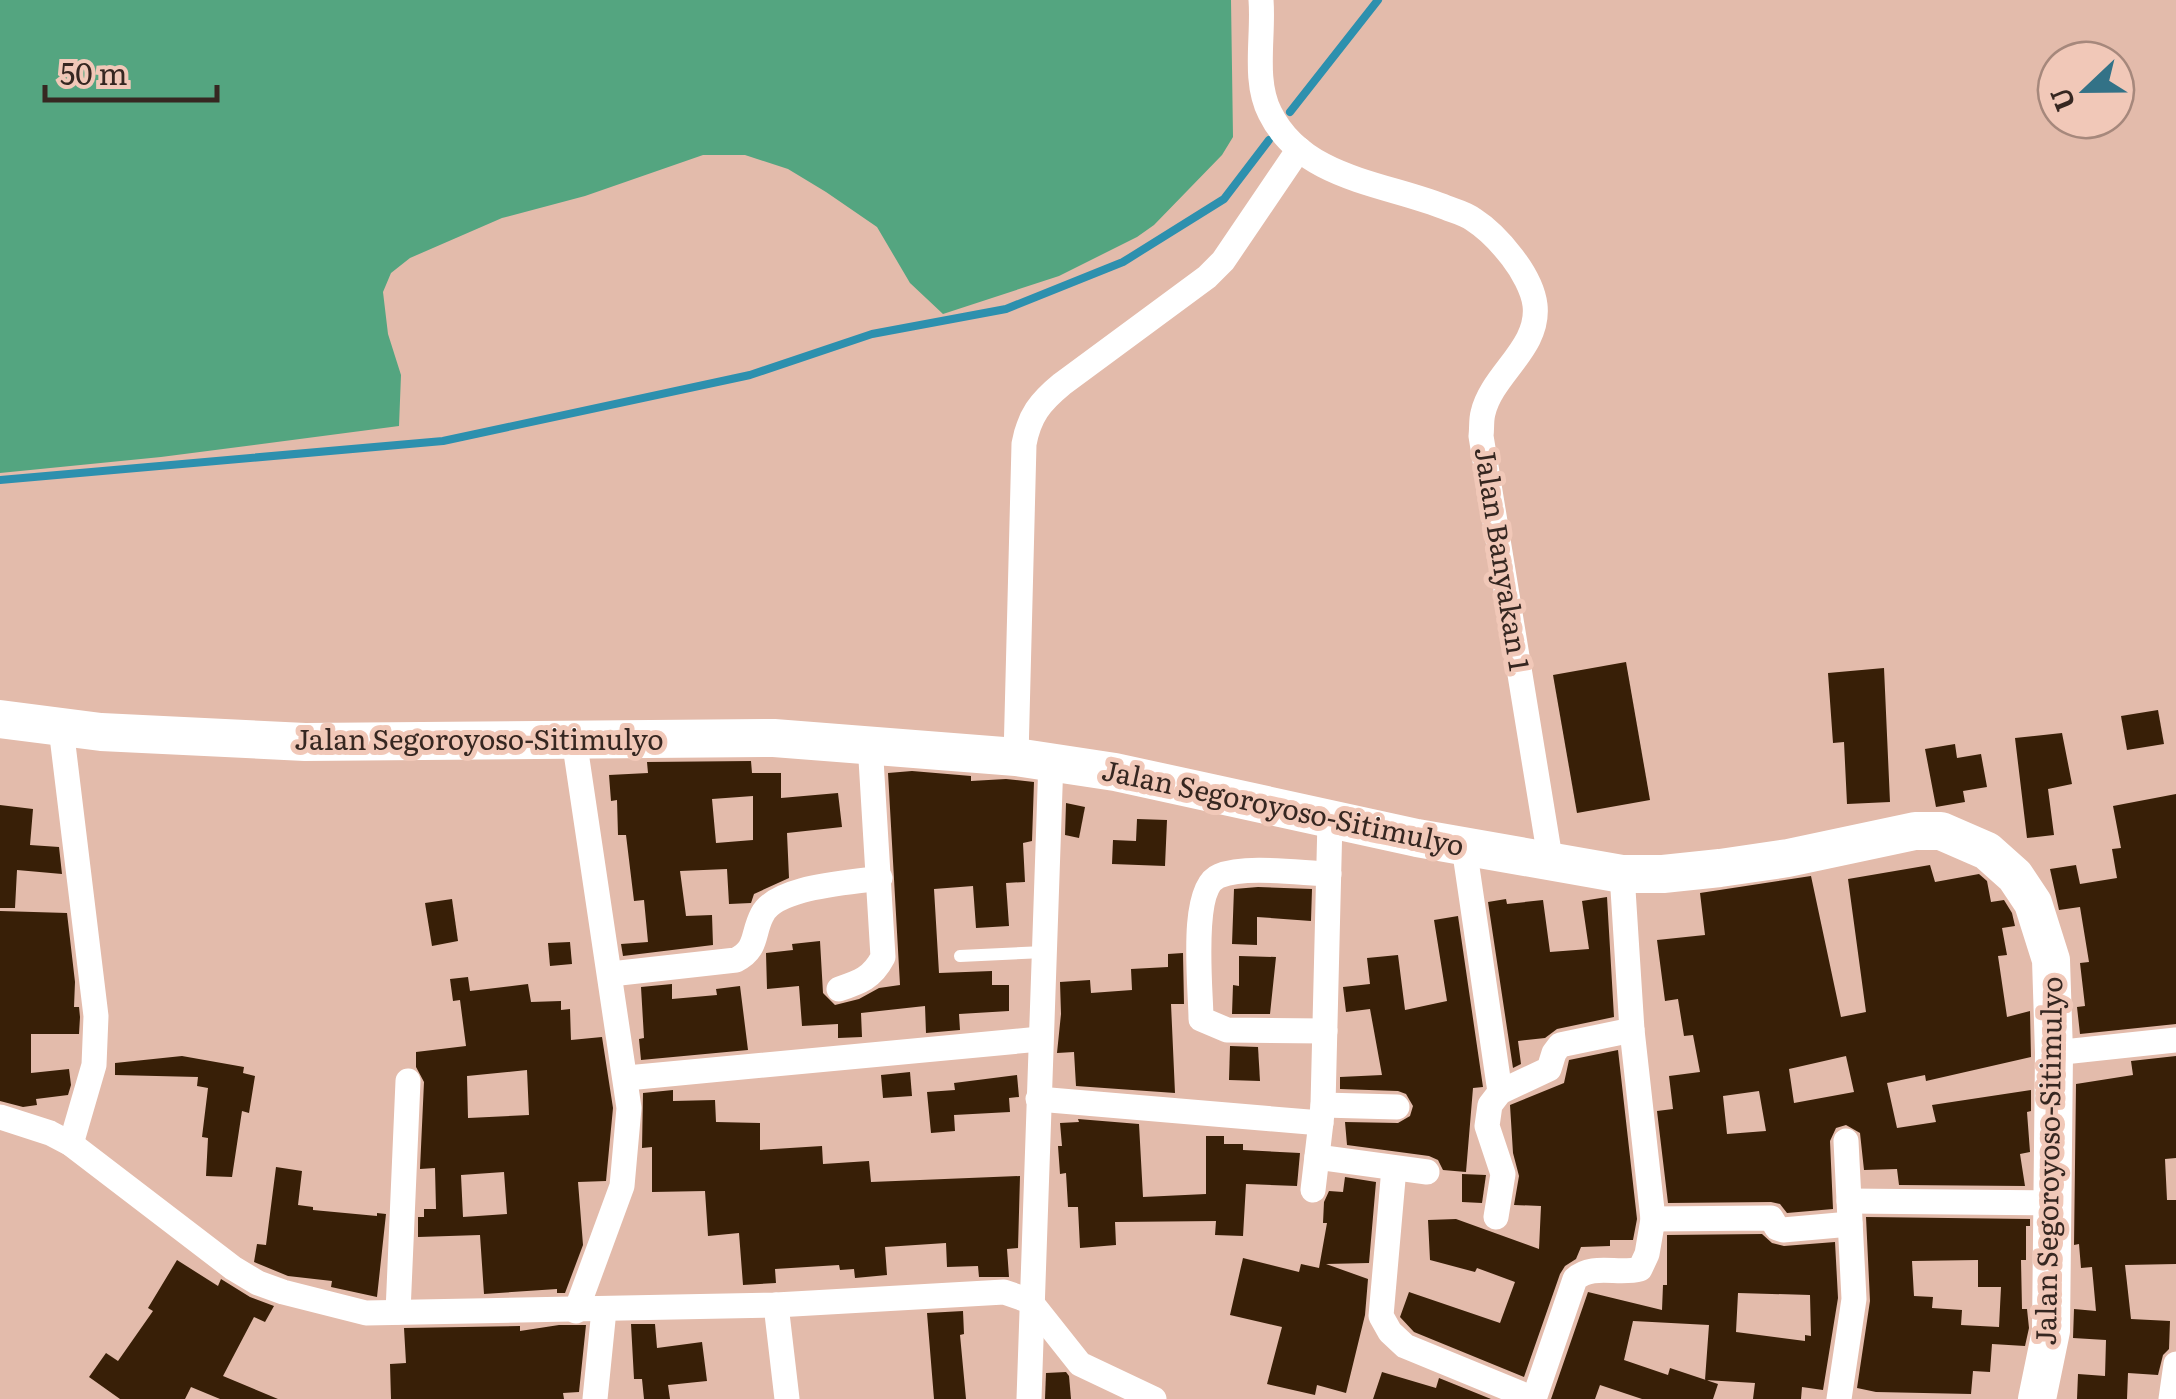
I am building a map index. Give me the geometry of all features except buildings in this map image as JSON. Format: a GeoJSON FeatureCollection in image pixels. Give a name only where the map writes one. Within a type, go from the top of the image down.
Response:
{"type":"FeatureCollection","features":[{"type":"Feature","properties":{"kind":"main road","name":"Jalan Segoroyoso-Sitimulyo"},"geometry":{"type":"LineString","coordinates":[[0,719],[62,728],[304,742],[774,738],[1034,758],[1464,847],[1622,874],[1720,868],[1915,831],[1940,830],[2000,860],[2033,903],[2052,960],[2051,1331],[2036,1399]]}},
{"type":"Feature","properties":{"kind":"street","name":"Jalan Banyakan 1"},"geometry":{"type":"LineString","coordinates":[[1261,0],[1264,92],[1269,112],[1299,149],[1334,172],[1428,200],[1473,219],[1506,249],[1523,271],[1529,288],[1535,306],[1530,337],[1483,412],[1481,436],[1551,864]]}},
{"type":"Feature","properties":{"kind":"street"},"geometry":{"type":"LineString","coordinates":[[1028,1399],[1044,952],[1024,444],[1028,422],[1041,402],[1215,269],[1299,149]]}},
{"type":"Feature","properties":{"kind":"street"},"geometry":{"type":"LineString","coordinates":[[62,728],[96,1016],[94,1065],[71,1144]]}},
{"type":"Feature","properties":{"kind":"street"},"geometry":{"type":"LineString","coordinates":[[574,740],[627,1078],[628,1139],[622,1186],[576,1311]]}},
{"type":"Feature","properties":{"kind":"street"},"geometry":{"type":"LineString","coordinates":[[838,989],[864,981],[883,958],[870,743]]}},
{"type":"Feature","properties":{"kind":"street"},"geometry":{"type":"LineString","coordinates":[[1313,1190],[1322,1114],[1330,820]]}},
{"type":"Feature","properties":{"kind":"street"},"geometry":{"type":"LineString","coordinates":[[1464,847],[1500,1092]]}},
{"type":"Feature","properties":{"kind":"street"},"geometry":{"type":"LineString","coordinates":[[1325,1032],[1226,1030],[1201,1019],[1200,920],[1204,889],[1214,878],[1244,872],[1329,874]]}},
{"type":"Feature","properties":{"kind":"street"},"geometry":{"type":"LineString","coordinates":[[1394,1168],[1381,1316],[1390,1332],[1416,1352],[1534,1399],[1575,1280],[1592,1270],[1640,1269],[1647,1254],[1653,1219],[1632,1030],[1622,874]]}},
{"type":"Feature","properties":{"kind":"street"},"geometry":{"type":"LineString","coordinates":[[611,974],[736,960],[748,954],[756,942],[762,913],[774,900],[802,891],[880,878]]}},
{"type":"Feature","properties":{"kind":"street"},"geometry":{"type":"LineString","coordinates":[[1496,1217],[1503,1174],[1487,1126],[1490,1105],[1500,1092],[1550,1070],[1560,1045],[1632,1030]]}},
{"type":"Feature","properties":{"kind":"street"},"geometry":{"type":"LineString","coordinates":[[627,1078],[1040,1039]]}},
{"type":"Feature","properties":{"kind":"street"},"geometry":{"type":"LineString","coordinates":[[2054,1053],[2176,1040]]}},
{"type":"Feature","properties":{"kind":"street"},"geometry":{"type":"LineString","coordinates":[[398,1312],[408,1081]]}},
{"type":"Feature","properties":{"kind":"street"},"geometry":{"type":"LineString","coordinates":[[1038,1099],[1322,1114],[1397,1106]]}},
{"type":"Feature","properties":{"kind":"street"},"geometry":{"type":"LineString","coordinates":[[0,1116],[71,1144],[258,1283],[366,1313],[776,1305],[1004,1292],[1030,1301],[1080,1364],[1154,1399]]}},
{"type":"Feature","properties":{"kind":"street"},"geometry":{"type":"LineString","coordinates":[[1839,1399],[1854,1299],[1846,1141]]}},
{"type":"Feature","properties":{"kind":"street"},"geometry":{"type":"LineString","coordinates":[[1317,1157],[1426,1172]]}},
{"type":"Feature","properties":{"kind":"street"},"geometry":{"type":"LineString","coordinates":[[1653,1219],[1771,1218],[1777,1228],[1784,1230],[1850,1212],[2050,1203]]}},
{"type":"Feature","properties":{"kind":"street"},"geometry":{"type":"LineString","coordinates":[[776,1305],[786,1399]]}},
{"type":"Feature","properties":{"kind":"street"},"geometry":{"type":"LineString","coordinates":[[595,1399],[604,1310]]}},
{"type":"Feature","properties":{"kind":"street"},"geometry":{"type":"LineString","coordinates":[[2171,1399],[2176,1364]]}},
{"type":"Feature","properties":{"kind":"lane"},"geometry":{"type":"LineString","coordinates":[[960,956],[1044,952]]}},
{"type":"Feature","properties":{"kind":"green space"},"geometry":{"type":"Polygon","coordinates":[[[0,0],[1231,0],[1233,137],[1222,155],[1154,225],[1137,237],[1059,276],[943,314],[910,283],[877,227],[826,192],[788,169],[745,155],[703,155],[585,196],[502,218],[410,258],[391,273],[383,292],[388,334],[401,375],[399,426],[0,473],[0,0]]]}},
{"type":"Feature","properties":{"kind":"waterway"},"geometry":{"type":"LineString","coordinates":[[1290,112],[1378,0]]}},
{"type":"Feature","properties":{"kind":"waterway"},"geometry":{"type":"LineString","coordinates":[[0,480],[443,441],[750,375],[872,334],[1006,309],[1123,262],[1224,199],[1269,140]]}}]}
